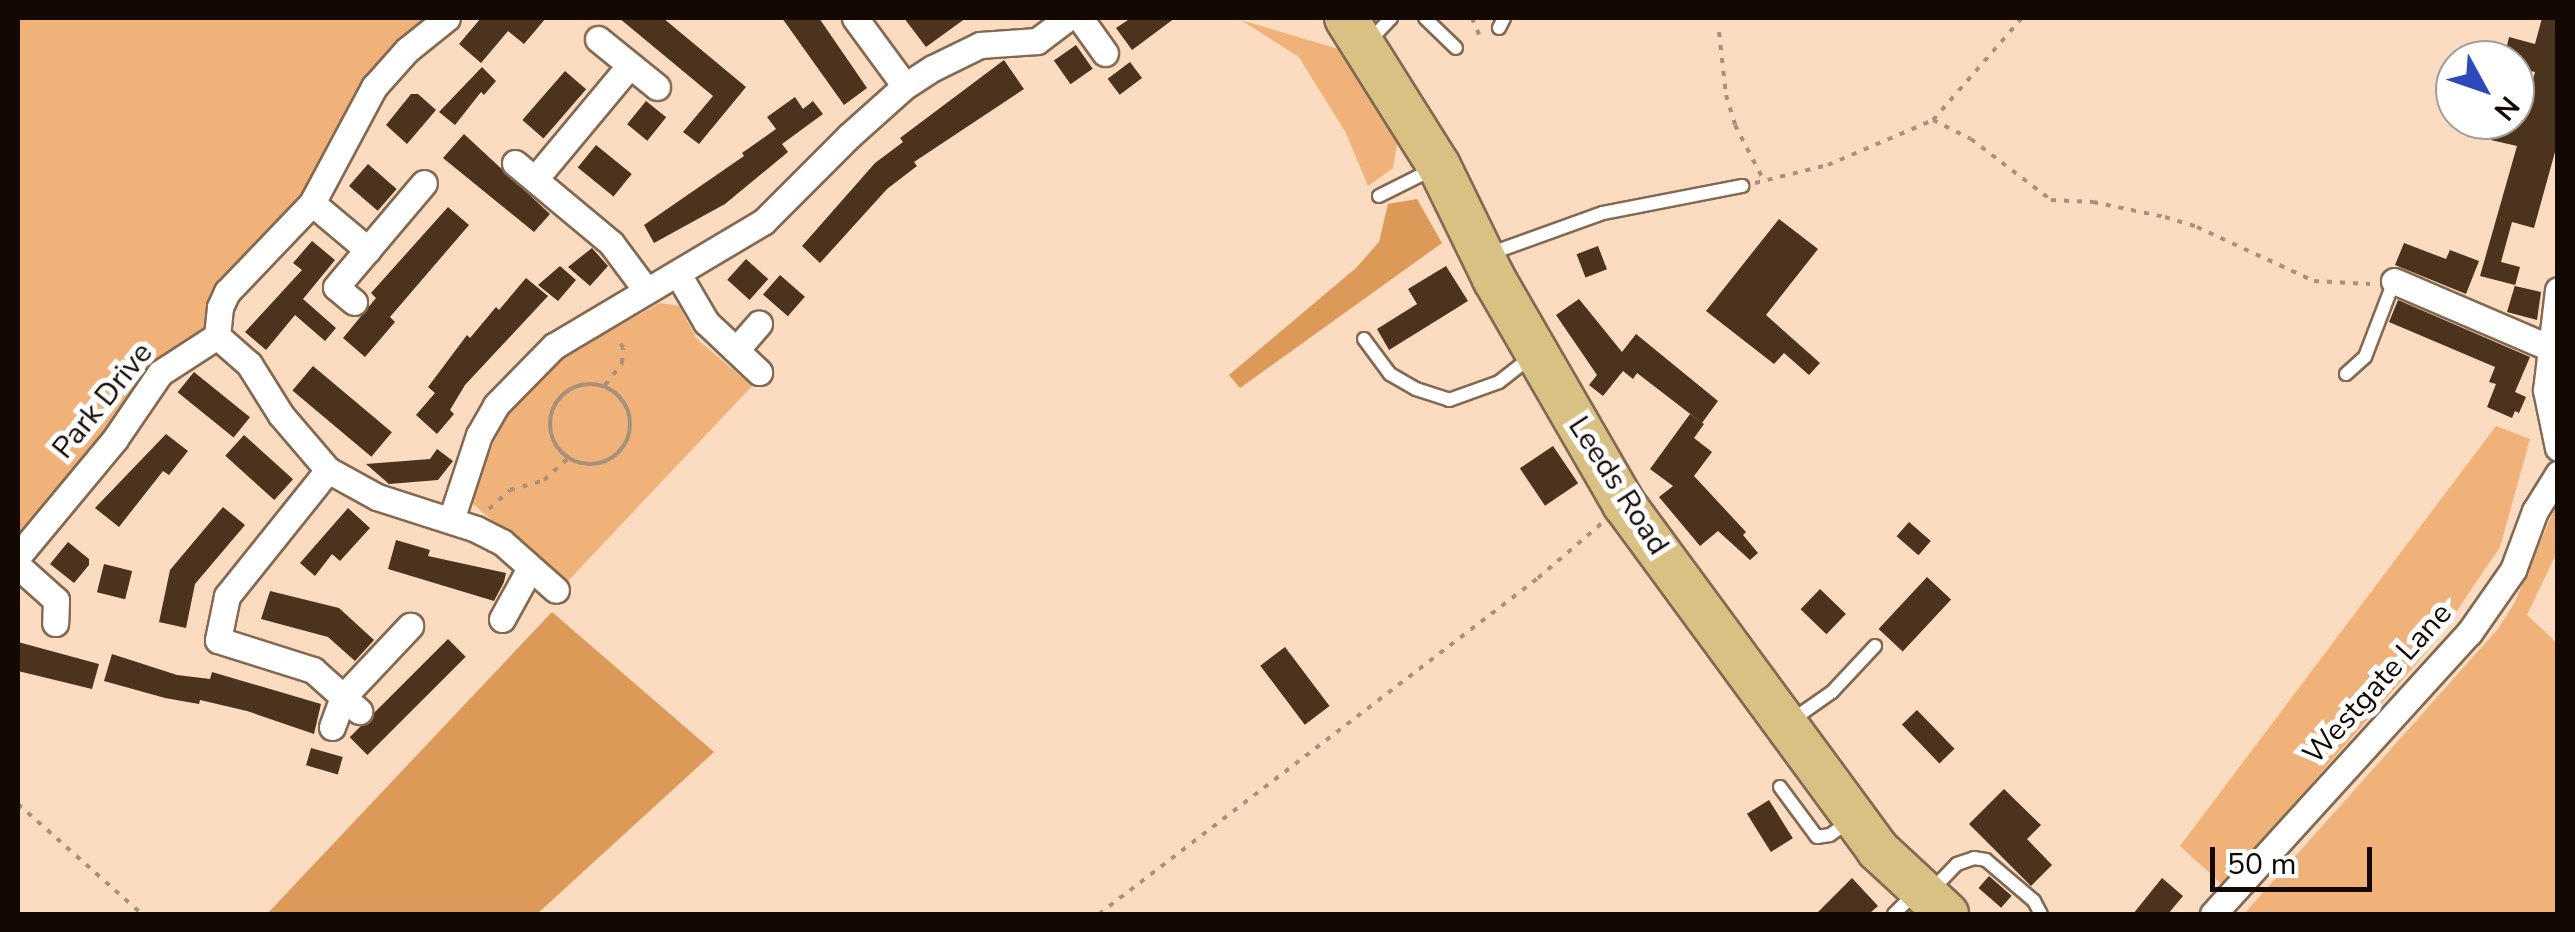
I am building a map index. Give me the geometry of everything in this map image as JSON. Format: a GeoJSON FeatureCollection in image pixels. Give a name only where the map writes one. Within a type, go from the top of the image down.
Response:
{"type":"FeatureCollection","features":[{"type":"Feature","properties":{"kind":"main road","name":"Leeds Road"},"geometry":{"type":"LineString","coordinates":[[1367,27],[1482,256],[1624,504],[1854,818],[1922,903]]}},
{"type":"Feature","properties":{"kind":"street"},"geometry":{"type":"LineString","coordinates":[[447,18],[407,50],[374,87],[312,203],[227,292],[220,306],[217,336],[250,364],[281,415],[328,470],[377,497],[476,528],[502,542],[556,590]]}},
{"type":"Feature","properties":{"kind":"street"},"geometry":{"type":"LineString","coordinates":[[855,18],[904,86]]}},
{"type":"Feature","properties":{"kind":"street"},"geometry":{"type":"LineString","coordinates":[[451,520],[479,435],[496,406],[554,346],[763,222],[904,86],[980,45],[1036,40],[1068,18]]}},
{"type":"Feature","properties":{"kind":"street"},"geometry":{"type":"LineString","coordinates":[[1080,18],[1105,53]]}},
{"type":"Feature","properties":{"kind":"street"},"geometry":{"type":"LineString","coordinates":[[598,39],[657,87]]}},
{"type":"Feature","properties":{"kind":"street"},"geometry":{"type":"LineString","coordinates":[[630,65],[525,171],[611,243],[646,290]]}},
{"type":"Feature","properties":{"kind":"street"},"geometry":{"type":"LineString","coordinates":[[354,302],[336,288],[424,183]]}},
{"type":"Feature","properties":{"kind":"street"},"geometry":{"type":"LineString","coordinates":[[312,203],[368,250]]}},
{"type":"Feature","properties":{"kind":"street"},"geometry":{"type":"LineString","coordinates":[[678,274],[706,322],[759,372]]}},
{"type":"Feature","properties":{"kind":"street"},"geometry":{"type":"LineString","coordinates":[[2394,281],[2548,347]]}},
{"type":"Feature","properties":{"kind":"street"},"geometry":{"type":"LineString","coordinates":[[2558,290],[2548,347],[2546,390],[2558,448]]}},
{"type":"Feature","properties":{"kind":"street"},"geometry":{"type":"LineString","coordinates":[[736,350],[759,324]]}},
{"type":"Feature","properties":{"kind":"street","name":"Park Drive"},"geometry":{"type":"LineString","coordinates":[[18,556],[115,439],[160,372],[217,336]]}},
{"type":"Feature","properties":{"kind":"street"},"geometry":{"type":"LineString","coordinates":[[328,470],[227,596],[218,640],[313,670],[351,704]]}},
{"type":"Feature","properties":{"kind":"street","name":"Westgate Lane"},"geometry":{"type":"LineString","coordinates":[[2213,914],[2469,633],[2513,570],[2535,511],[2558,474]]}},
{"type":"Feature","properties":{"kind":"street"},"geometry":{"type":"LineString","coordinates":[[18,566],[56,600],[55,623]]}},
{"type":"Feature","properties":{"kind":"street"},"geometry":{"type":"LineString","coordinates":[[502,619],[530,568]]}},
{"type":"Feature","properties":{"kind":"street"},"geometry":{"type":"LineString","coordinates":[[332,727],[410,626]]}},
{"type":"Feature","properties":{"kind":"lane"},"geometry":{"type":"LineString","coordinates":[[1425,18],[1456,48]]}},
{"type":"Feature","properties":{"kind":"lane"},"geometry":{"type":"LineString","coordinates":[[1379,196],[1439,166]]}},
{"type":"Feature","properties":{"kind":"lane"},"geometry":{"type":"LineString","coordinates":[[1482,256],[1604,214],[1742,186]]}},
{"type":"Feature","properties":{"kind":"lane"},"geometry":{"type":"LineString","coordinates":[[2346,374],[2364,357],[2394,281]]}},
{"type":"Feature","properties":{"kind":"lane"},"geometry":{"type":"LineString","coordinates":[[1364,339],[1390,374],[1416,390],[1449,400],[1499,382],[1536,353]]}},
{"type":"Feature","properties":{"kind":"lane"},"geometry":{"type":"LineString","coordinates":[[1786,725],[1832,692],[1876,646]]}},
{"type":"Feature","properties":{"kind":"lane"},"geometry":{"type":"LineString","coordinates":[[1780,787],[1818,837],[1830,835],[1854,818]]}},
{"type":"Feature","properties":{"kind":"lane"},"geometry":{"type":"LineString","coordinates":[[1922,903],[1957,864],[1974,858],[1998,870],[2034,901],[2041,914]]}},
{"type":"Feature","properties":{"kind":"path"},"geometry":{"type":"LineString","coordinates":[[1472,18],[1480,37]]}},
{"type":"Feature","properties":{"kind":"path"},"geometry":{"type":"LineString","coordinates":[[1742,186],[1828,165],[1933,120],[2022,18]]}},
{"type":"Feature","properties":{"kind":"path"},"geometry":{"type":"LineString","coordinates":[[1719,32],[1726,95],[1735,126],[1764,181]]}},
{"type":"Feature","properties":{"kind":"path"},"geometry":{"type":"LineString","coordinates":[[1933,120],[1970,139],[2051,200],[2092,202],[2197,226],[2314,281],[2358,285],[2394,281]]}},
{"type":"Feature","properties":{"kind":"path"},"geometry":{"type":"LineString","coordinates":[[605,385],[616,376],[623,348],[607,314]]}},
{"type":"Feature","properties":{"kind":"path"},"geometry":{"type":"LineString","coordinates":[[581,382],[605,385],[626,412],[624,442],[606,464],[580,465],[567,459],[559,448],[553,420],[560,398],[581,382]]}},
{"type":"Feature","properties":{"kind":"path"},"geometry":{"type":"LineString","coordinates":[[476,528],[510,490],[544,480],[567,459]]}},
{"type":"Feature","properties":{"kind":"path"},"geometry":{"type":"LineString","coordinates":[[1100,914],[1506,602],[1624,504]]}},
{"type":"Feature","properties":{"kind":"path"},"geometry":{"type":"LineString","coordinates":[[18,804],[142,914]]}},
{"type":"Feature","properties":{"kind":"shaded area"},"geometry":{"type":"Polygon","coordinates":[[[18,18],[447,18],[351,132],[193,348],[18,556],[18,18]]]}},
{"type":"Feature","properties":{"kind":"shaded area"},"geometry":{"type":"Polygon","coordinates":[[[1241,20],[1345,51],[1399,132],[1393,168],[1368,186],[1346,133],[1299,57],[1241,20]]]}},
{"type":"Feature","properties":{"kind":"shaded area"},"geometry":{"type":"Polygon","coordinates":[[[1417,199],[1442,243],[1240,388],[1229,375],[1356,268],[1379,242],[1388,204],[1417,199]]]}},
{"type":"Feature","properties":{"kind":"shaded area"},"geometry":{"type":"Polygon","coordinates":[[[660,303],[679,306],[697,339],[752,386],[565,584],[472,503],[478,478],[505,417],[554,362],[660,303]]]}},
{"type":"Feature","properties":{"kind":"shaded area"},"geometry":{"type":"Polygon","coordinates":[[[2496,426],[2530,439],[2500,547],[2437,640],[2223,885],[2180,846],[2496,426]]]}},
{"type":"Feature","properties":{"kind":"shaded area"},"geometry":{"type":"Polygon","coordinates":[[[2557,503],[2557,552],[2527,615],[2557,643],[2557,914],[2244,914],[2497,630],[2514,604],[2557,503]]]}},
{"type":"Feature","properties":{"kind":"shaded area"},"geometry":{"type":"Polygon","coordinates":[[[552,612],[714,752],[537,914],[267,914],[552,612]]]}},
{"type":"Feature","properties":{"kind":"building"},"geometry":{"type":"Polygon","coordinates":[[[481,18],[546,18],[524,44],[508,31],[481,63],[459,44],[481,18]]]}},
{"type":"Feature","properties":{"kind":"building"},"geometry":{"type":"Polygon","coordinates":[[[619,18],[663,18],[746,87],[699,144],[683,132],[713,96],[619,18]]]}},
{"type":"Feature","properties":{"kind":"building"},"geometry":{"type":"Polygon","coordinates":[[[782,18],[819,18],[867,88],[844,105],[782,18]]]}},
{"type":"Feature","properties":{"kind":"building"},"geometry":{"type":"Polygon","coordinates":[[[904,18],[966,18],[926,47],[904,18]]]}},
{"type":"Feature","properties":{"kind":"building"},"geometry":{"type":"Polygon","coordinates":[[[1131,18],[1175,18],[1132,50],[1116,28],[1131,18]]]}},
{"type":"Feature","properties":{"kind":"building"},"geometry":{"type":"Polygon","coordinates":[[[2542,18],[2558,18],[2558,141],[2534,228],[2512,222],[2501,262],[2520,267],[2515,286],[2541,292],[2537,320],[2507,312],[2515,285],[2480,276],[2517,146],[2491,140],[2535,140],[2535,44],[2542,18]]]}},
{"type":"Feature","properties":{"kind":"building"},"geometry":{"type":"Polygon","coordinates":[[[1076,45],[1093,69],[1071,84],[1054,60],[1076,45]]]}},
{"type":"Feature","properties":{"kind":"building"},"geometry":{"type":"Polygon","coordinates":[[[1004,60],[1024,89],[914,162],[917,166],[887,189],[820,263],[802,246],[875,163],[903,142],[900,138],[1004,60]]]}},
{"type":"Feature","properties":{"kind":"building"},"geometry":{"type":"Polygon","coordinates":[[[1130,62],[1142,78],[1120,95],[1108,79],[1130,62]]]}},
{"type":"Feature","properties":{"kind":"building"},"geometry":{"type":"Polygon","coordinates":[[[482,67],[496,81],[484,95],[481,92],[455,125],[439,112],[482,67]]]}},
{"type":"Feature","properties":{"kind":"building"},"geometry":{"type":"Polygon","coordinates":[[[565,71],[586,89],[543,138],[522,120],[565,71]]]}},
{"type":"Feature","properties":{"kind":"building"},"geometry":{"type":"Polygon","coordinates":[[[411,94],[418,94],[436,110],[407,144],[386,125],[411,94]]]}},
{"type":"Feature","properties":{"kind":"building"},"geometry":{"type":"Polygon","coordinates":[[[795,97],[803,109],[813,101],[823,114],[782,144],[788,152],[725,204],[654,243],[644,225],[744,156],[742,153],[776,129],[767,117],[795,97]]]}},
{"type":"Feature","properties":{"kind":"building"},"geometry":{"type":"Polygon","coordinates":[[[646,101],[666,117],[647,141],[627,124],[646,101]]]}},
{"type":"Feature","properties":{"kind":"building"},"geometry":{"type":"Polygon","coordinates":[[[464,134],[550,214],[534,232],[443,158],[464,134]]]}},
{"type":"Feature","properties":{"kind":"building"},"geometry":{"type":"Polygon","coordinates":[[[596,145],[632,174],[613,196],[578,168],[596,145]]]}},
{"type":"Feature","properties":{"kind":"building"},"geometry":{"type":"Polygon","coordinates":[[[368,164],[397,189],[378,211],[349,186],[368,164]]]}},
{"type":"Feature","properties":{"kind":"building"},"geometry":{"type":"Polygon","coordinates":[[[448,207],[469,225],[390,317],[395,322],[365,357],[343,338],[376,298],[371,293],[448,207]]]}},
{"type":"Feature","properties":{"kind":"building"},"geometry":{"type":"Polygon","coordinates":[[[1779,219],[1818,249],[1766,315],[1820,363],[1809,375],[1784,353],[1774,364],[1706,311],[1779,219]]]}},
{"type":"Feature","properties":{"kind":"building"},"geometry":{"type":"Polygon","coordinates":[[[312,241],[335,260],[303,299],[336,328],[325,341],[295,315],[266,350],[245,332],[302,270],[293,263],[312,241]]]}},
{"type":"Feature","properties":{"kind":"building"},"geometry":{"type":"Polygon","coordinates":[[[2404,243],[2446,259],[2450,250],[2479,261],[2466,294],[2395,265],[2404,243]]]}},
{"type":"Feature","properties":{"kind":"building"},"geometry":{"type":"Polygon","coordinates":[[[1598,246],[1607,269],[1585,278],[1577,254],[1598,246]]]}},
{"type":"Feature","properties":{"kind":"building"},"geometry":{"type":"Polygon","coordinates":[[[592,248],[608,266],[590,286],[568,267],[592,248]]]}},
{"type":"Feature","properties":{"kind":"building"},"geometry":{"type":"Polygon","coordinates":[[[746,259],[768,279],[750,300],[727,280],[746,259]]]}},
{"type":"Feature","properties":{"kind":"building"},"geometry":{"type":"Polygon","coordinates":[[[560,266],[576,280],[558,301],[538,285],[560,266]]]}},
{"type":"Feature","properties":{"kind":"building"},"geometry":{"type":"Polygon","coordinates":[[[1446,266],[1468,301],[1389,350],[1377,329],[1417,304],[1408,289],[1446,266]]]}},
{"type":"Feature","properties":{"kind":"building"},"geometry":{"type":"Polygon","coordinates":[[[780,275],[805,297],[788,316],[763,295],[780,275]]]}},
{"type":"Feature","properties":{"kind":"building"},"geometry":{"type":"Polygon","coordinates":[[[526,278],[548,296],[465,385],[450,410],[454,414],[437,434],[416,415],[435,393],[428,387],[467,335],[470,338],[496,307],[499,310],[526,278]]]}},
{"type":"Feature","properties":{"kind":"building"},"geometry":{"type":"Polygon","coordinates":[[[1579,299],[1622,352],[1636,334],[1718,401],[1702,423],[1637,373],[1633,379],[1623,371],[1603,396],[1589,385],[1597,375],[1556,315],[1579,299]]]}},
{"type":"Feature","properties":{"kind":"building"},"geometry":{"type":"Polygon","coordinates":[[[2398,300],[2530,357],[2515,392],[2526,397],[2519,413],[2515,411],[2512,418],[2487,407],[2496,384],[2489,382],[2495,367],[2389,322],[2398,300]]]}},
{"type":"Feature","properties":{"kind":"building"},"geometry":{"type":"Polygon","coordinates":[[[313,366],[392,432],[371,457],[292,391],[313,366]]]}},
{"type":"Feature","properties":{"kind":"building"},"geometry":{"type":"Polygon","coordinates":[[[194,372],[250,417],[234,438],[178,392],[194,372]]]}},
{"type":"Feature","properties":{"kind":"building"},"geometry":{"type":"Polygon","coordinates":[[[1690,414],[1704,424],[1694,438],[1712,452],[1694,476],[1746,532],[1743,535],[1758,553],[1750,560],[1718,531],[1700,546],[1659,497],[1673,486],[1650,469],[1690,414]]]}},
{"type":"Feature","properties":{"kind":"building"},"geometry":{"type":"Polygon","coordinates":[[[166,434],[188,451],[169,475],[163,471],[119,527],[95,508],[166,434]]]}},
{"type":"Feature","properties":{"kind":"building"},"geometry":{"type":"Polygon","coordinates":[[[244,435],[293,479],[274,500],[225,456],[244,435]]]}},
{"type":"Feature","properties":{"kind":"building"},"geometry":{"type":"Polygon","coordinates":[[[1553,446],[1578,483],[1545,506],[1520,468],[1553,446]]]}},
{"type":"Feature","properties":{"kind":"building"},"geometry":{"type":"Polygon","coordinates":[[[437,449],[453,461],[438,480],[389,484],[366,464],[430,459],[437,449]]]}},
{"type":"Feature","properties":{"kind":"building"},"geometry":{"type":"Polygon","coordinates":[[[223,507],[245,525],[195,584],[186,628],[159,622],[170,570],[223,507]]]}},
{"type":"Feature","properties":{"kind":"building"},"geometry":{"type":"Polygon","coordinates":[[[348,508],[370,528],[340,561],[332,554],[315,576],[300,563],[348,508]]]}},
{"type":"Feature","properties":{"kind":"building"},"geometry":{"type":"Polygon","coordinates":[[[1909,522],[1931,541],[1918,555],[1897,536],[1909,522]]]}},
{"type":"Feature","properties":{"kind":"building"},"geometry":{"type":"Polygon","coordinates":[[[396,540],[430,550],[428,556],[506,573],[504,582],[494,601],[388,569],[396,540]]]}},
{"type":"Feature","properties":{"kind":"building"},"geometry":{"type":"Polygon","coordinates":[[[68,542],[89,559],[89,565],[74,583],[50,564],[68,542]]]}},
{"type":"Feature","properties":{"kind":"building"},"geometry":{"type":"Polygon","coordinates":[[[104,564],[132,571],[125,599],[97,592],[104,564]]]}},
{"type":"Feature","properties":{"kind":"building"},"geometry":{"type":"Polygon","coordinates":[[[1927,577],[1951,600],[1903,651],[1879,629],[1927,577]]]}},
{"type":"Feature","properties":{"kind":"building"},"geometry":{"type":"Polygon","coordinates":[[[1820,589],[1846,614],[1826,634],[1801,609],[1820,589]]]}},
{"type":"Feature","properties":{"kind":"building"},"geometry":{"type":"Polygon","coordinates":[[[270,591],[339,608],[374,640],[355,661],[328,637],[261,619],[270,591]]]}},
{"type":"Feature","properties":{"kind":"building"},"geometry":{"type":"Polygon","coordinates":[[[448,639],[466,657],[367,755],[350,737],[448,639]]]}},
{"type":"Feature","properties":{"kind":"building"},"geometry":{"type":"Polygon","coordinates":[[[18,642],[99,664],[92,689],[18,671],[18,642]]]}},
{"type":"Feature","properties":{"kind":"building"},"geometry":{"type":"Polygon","coordinates":[[[1285,647],[1330,706],[1305,725],[1260,666],[1285,647]]]}},
{"type":"Feature","properties":{"kind":"building"},"geometry":{"type":"Polygon","coordinates":[[[112,654],[177,675],[210,679],[212,672],[321,704],[314,734],[247,711],[200,700],[199,704],[165,698],[104,681],[112,654]]]}},
{"type":"Feature","properties":{"kind":"building"},"geometry":{"type":"Polygon","coordinates":[[[1917,710],[1955,749],[1939,763],[1902,725],[1917,710]]]}},
{"type":"Feature","properties":{"kind":"building"},"geometry":{"type":"Polygon","coordinates":[[[311,748],[343,757],[338,774],[306,765],[311,748]]]}},
{"type":"Feature","properties":{"kind":"building"},"geometry":{"type":"Polygon","coordinates":[[[2004,789],[2041,825],[2027,839],[2052,865],[2031,886],[1969,824],[2004,789]]]}},
{"type":"Feature","properties":{"kind":"building"},"geometry":{"type":"Polygon","coordinates":[[[1769,800],[1793,838],[1771,852],[1747,814],[1769,800]]]}},
{"type":"Feature","properties":{"kind":"building"},"geometry":{"type":"Polygon","coordinates":[[[1989,876],[2012,896],[2001,908],[1979,888],[1989,876]]]}},
{"type":"Feature","properties":{"kind":"building"},"geometry":{"type":"Polygon","coordinates":[[[1852,878],[1878,906],[1869,914],[1816,914],[1852,878]]]}},
{"type":"Feature","properties":{"kind":"building"},"geometry":{"type":"Polygon","coordinates":[[[2162,878],[2183,896],[2168,914],[2133,914],[2162,878]]]}}]}
